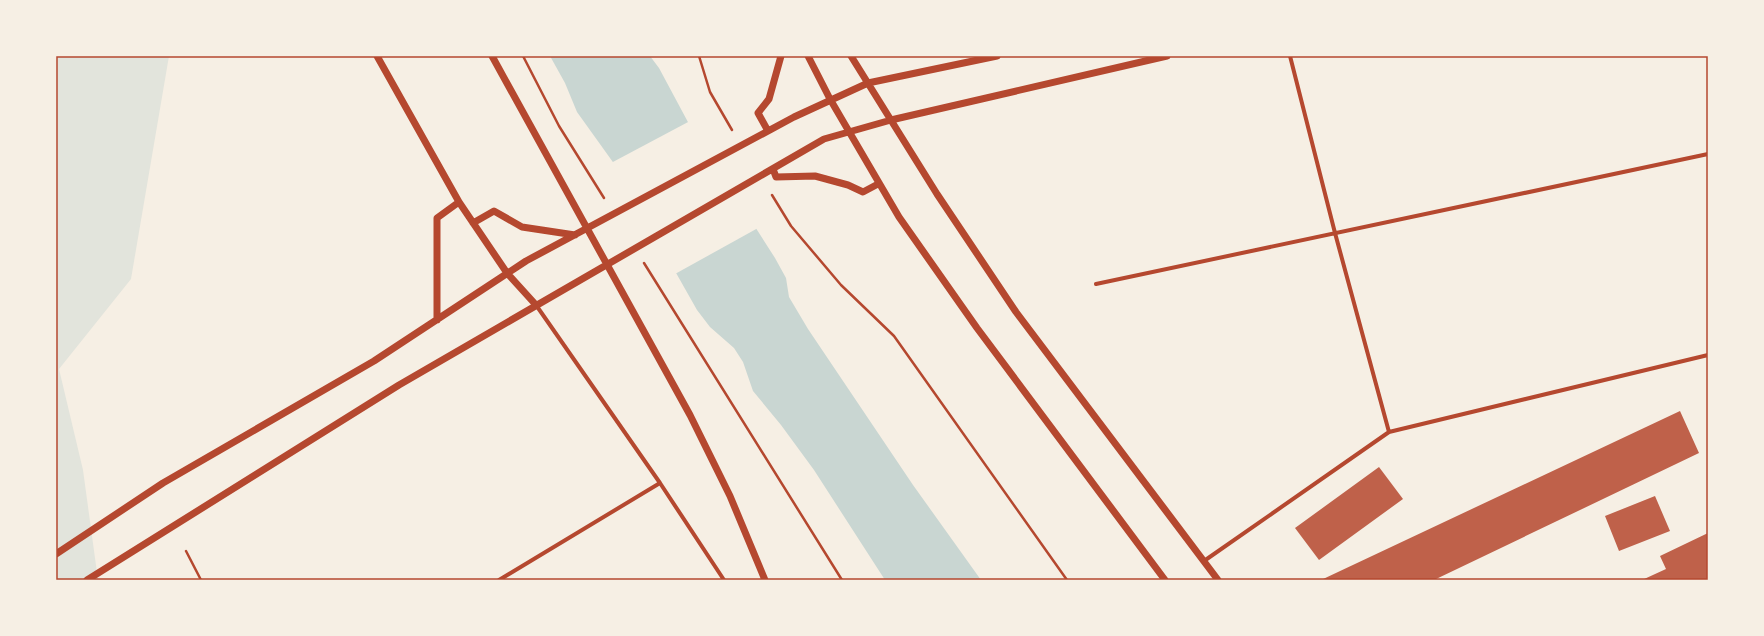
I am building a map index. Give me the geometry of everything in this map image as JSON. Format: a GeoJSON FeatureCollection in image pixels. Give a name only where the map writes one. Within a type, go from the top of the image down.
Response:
{"type":"FeatureCollection","features":[{"type":"Feature","properties":{"kind":"street"},"geometry":{"type":"LineString","coordinates":[[377,56],[459,202],[507,273],[536,305],[660,483],[724,580]]}},
{"type":"Feature","properties":{"kind":"street"},"geometry":{"type":"LineString","coordinates":[[492,56],[690,415],[730,496],[764,580]]}},
{"type":"Feature","properties":{"kind":"street"},"geometry":{"type":"LineString","coordinates":[[768,131],[758,113],[769,99],[781,56]]}},
{"type":"Feature","properties":{"kind":"street"},"geometry":{"type":"LineString","coordinates":[[808,56],[830,99],[878,184],[899,217],[977,328],[1165,580]]}},
{"type":"Feature","properties":{"kind":"street"},"geometry":{"type":"LineString","coordinates":[[851,56],[937,194],[1016,312],[1218,580]]}},
{"type":"Feature","properties":{"kind":"street"},"geometry":{"type":"LineString","coordinates":[[56,554],[163,483],[374,361],[526,261],[808,109],[868,83],[996,56]]}},
{"type":"Feature","properties":{"kind":"street"},"geometry":{"type":"LineString","coordinates":[[87,580],[393,389],[824,139],[891,120],[1167,56]]}},
{"type":"Feature","properties":{"kind":"street"},"geometry":{"type":"LineString","coordinates":[[1290,56],[1335,233],[1389,432]]}},
{"type":"Feature","properties":{"kind":"street"},"geometry":{"type":"LineString","coordinates":[[1096,284],[1708,154]]}},
{"type":"Feature","properties":{"kind":"street"},"geometry":{"type":"LineString","coordinates":[[772,169],[776,177],[815,176],[864,192],[878,184]]}},
{"type":"Feature","properties":{"kind":"street"},"geometry":{"type":"LineString","coordinates":[[437,320],[437,218],[459,202]]}},
{"type":"Feature","properties":{"kind":"street"},"geometry":{"type":"LineString","coordinates":[[474,223],[494,211],[522,227],[575,235]]}},
{"type":"Feature","properties":{"kind":"street"},"geometry":{"type":"LineString","coordinates":[[1204,561],[1389,432],[1708,355]]}},
{"type":"Feature","properties":{"kind":"street"},"geometry":{"type":"LineString","coordinates":[[499,580],[660,483]]}},
{"type":"Feature","properties":{"kind":"path"},"geometry":{"type":"LineString","coordinates":[[523,56],[559,126],[605,200]]}},
{"type":"Feature","properties":{"kind":"path"},"geometry":{"type":"LineString","coordinates":[[699,56],[710,92],[734,132]]}},
{"type":"Feature","properties":{"kind":"path"},"geometry":{"type":"LineString","coordinates":[[771,193],[791,226],[841,285],[894,336],[1067,580]]}},
{"type":"Feature","properties":{"kind":"path"},"geometry":{"type":"LineString","coordinates":[[642,261],[842,580]]}},
{"type":"Feature","properties":{"kind":"path"},"geometry":{"type":"LineString","coordinates":[[186,551],[201,580]]}},
{"type":"Feature","properties":{"kind":"shaded area"},"geometry":{"type":"Polygon","coordinates":[[[56,56],[169,56],[131,279],[59,369],[83,470],[98,580],[56,580],[56,56]]]}},
{"type":"Feature","properties":{"kind":"shaded area"},"geometry":{"type":"Polygon","coordinates":[[[550,56],[650,56],[659,68],[689,124],[775,258],[786,278],[789,297],[808,329],[913,485],[981,580],[885,580],[814,470],[781,425],[753,391],[743,362],[734,348],[710,327],[697,310],[615,165],[577,112],[565,83],[550,56]]]}},
{"type":"Feature","properties":{"kind":"pier"},"geometry":{"type":"Polygon","coordinates":[[[690,121],[758,228],[675,274],[611,163],[690,121]]]}},
{"type":"Feature","properties":{"kind":"building"},"geometry":{"type":"Polygon","coordinates":[[[1680,411],[1699,453],[1434,580],[1321,580],[1680,411]]]}},
{"type":"Feature","properties":{"kind":"building"},"geometry":{"type":"Polygon","coordinates":[[[1379,467],[1403,499],[1319,560],[1295,528],[1379,467]]]}},
{"type":"Feature","properties":{"kind":"building"},"geometry":{"type":"Polygon","coordinates":[[[1655,496],[1670,531],[1619,551],[1605,516],[1655,496]]]}},
{"type":"Feature","properties":{"kind":"building"},"geometry":{"type":"Polygon","coordinates":[[[1708,533],[1708,580],[1642,580],[1666,569],[1660,556],[1708,533]]]}}]}
